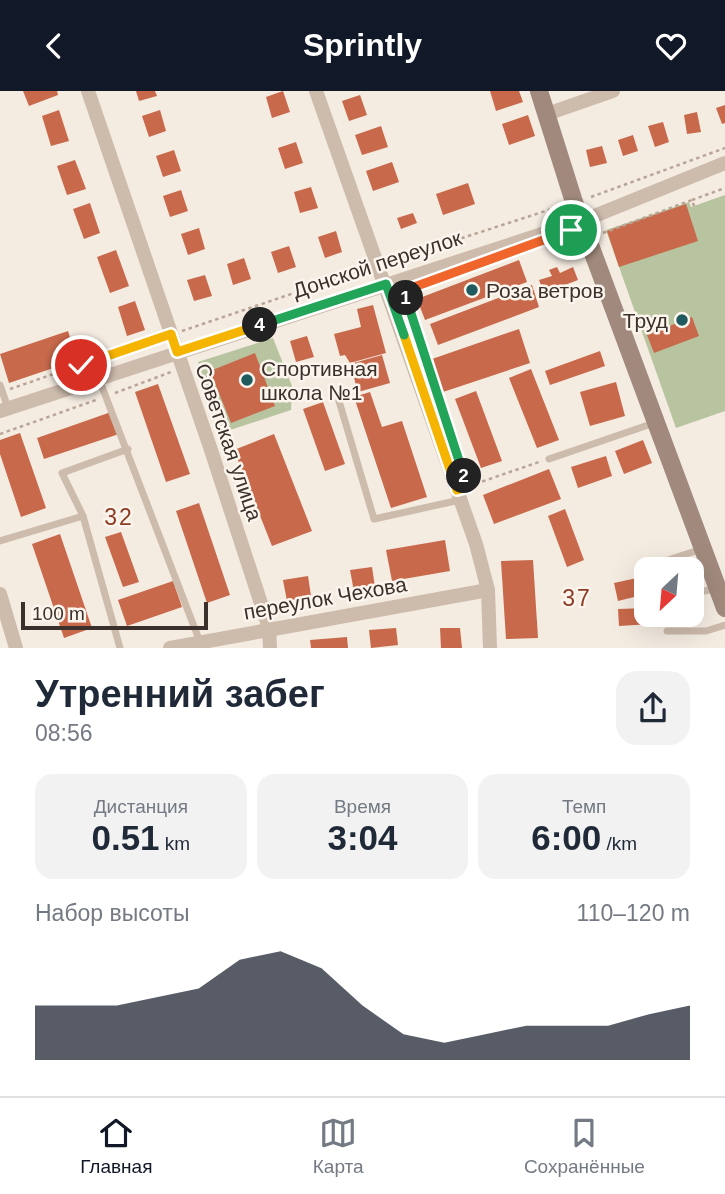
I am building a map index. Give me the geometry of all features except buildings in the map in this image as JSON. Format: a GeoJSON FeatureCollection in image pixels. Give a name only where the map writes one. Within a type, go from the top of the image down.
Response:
{"type":"FeatureCollection","features":[{"type":"Feature","properties":{"kind":"street","name":"Советская улица"},"geometry":{"type":"LineString","coordinates":[[88,91],[269,628],[270,648]]}},
{"type":"Feature","properties":{"kind":"street"},"geometry":{"type":"LineString","coordinates":[[316,91],[459,495],[488,590],[490,648]]}},
{"type":"Feature","properties":{"kind":"street"},"geometry":{"type":"LineString","coordinates":[[539,91],[582,221],[725,608]]}},
{"type":"Feature","properties":{"kind":"street"},"geometry":{"type":"LineString","coordinates":[[547,114],[613,91]]}},
{"type":"Feature","properties":{"kind":"street","name":"Донской переулок"},"geometry":{"type":"LineString","coordinates":[[4,409],[582,221],[725,163]]}},
{"type":"Feature","properties":{"kind":"street","name":"переулок Чехова"},"geometry":{"type":"LineString","coordinates":[[170,648],[488,590]]}},
{"type":"Feature","properties":{"kind":"street"},"geometry":{"type":"LineString","coordinates":[[0,594],[4,619],[16,648]]}},
{"type":"Feature","properties":{"kind":"lane"},"geometry":{"type":"LineString","coordinates":[[99,379],[200,642]]}},
{"type":"Feature","properties":{"kind":"lane"},"geometry":{"type":"LineString","coordinates":[[1,389],[4,409]]}},
{"type":"Feature","properties":{"kind":"lane"},"geometry":{"type":"LineString","coordinates":[[339,401],[374,519],[459,495]]}},
{"type":"Feature","properties":{"kind":"lane"},"geometry":{"type":"LineString","coordinates":[[549,459],[657,422]]}},
{"type":"Feature","properties":{"kind":"lane"},"geometry":{"type":"LineString","coordinates":[[120,648],[83,516],[62,473],[128,449]]}},
{"type":"Feature","properties":{"kind":"lane"},"geometry":{"type":"LineString","coordinates":[[0,541],[83,516]]}},
{"type":"Feature","properties":{"kind":"lane"},"geometry":{"type":"LineString","coordinates":[[678,557],[704,549]]}},
{"type":"Feature","properties":{"kind":"lane"},"geometry":{"type":"LineString","coordinates":[[704,591],[718,587]]}},
{"type":"Feature","properties":{"kind":"lane"},"geometry":{"type":"LineString","coordinates":[[667,631],[706,631],[725,625]]}},
{"type":"Feature","properties":{"kind":"path"},"geometry":{"type":"LineString","coordinates":[[591,197],[725,148]]}},
{"type":"Feature","properties":{"kind":"path"},"geometry":{"type":"LineString","coordinates":[[603,233],[725,188]]}},
{"type":"Feature","properties":{"kind":"path"},"geometry":{"type":"LineString","coordinates":[[692,200],[694,206]]}},
{"type":"Feature","properties":{"kind":"path"},"geometry":{"type":"LineString","coordinates":[[1,389],[566,205]]}},
{"type":"Feature","properties":{"kind":"path"},"geometry":{"type":"LineString","coordinates":[[403,291],[425,356]]}},
{"type":"Feature","properties":{"kind":"path"},"geometry":{"type":"LineString","coordinates":[[0,434],[183,368]]}},
{"type":"Feature","properties":{"kind":"path"},"geometry":{"type":"LineString","coordinates":[[459,495],[549,459]]}},
{"type":"Feature","properties":{"kind":"green space","name":"Труд"},"geometry":{"type":"Polygon","coordinates":[[[725,195],[725,411],[676,428],[606,230],[689,202],[691,207],[725,195]]]}},
{"type":"Feature","properties":{"kind":"green space","name":"Спортивная школа №1"},"geometry":{"type":"Polygon","coordinates":[[[273,338],[292,386],[291,410],[221,433],[198,362],[273,338]]]}},
{"type":"Feature","properties":{"kind":"place","name":"Роза ветров"},"geometry":{"type":"Point","coordinates":[472,290]}},
{"type":"Feature","properties":{"kind":"place","name":"Труд"},"geometry":{"type":"Point","coordinates":[682,320]}},
{"type":"Feature","properties":{"kind":"place","name":"Спортивная школа №1"},"geometry":{"type":"Point","coordinates":[247,380]}},
{"type":"Feature","properties":{"kind":"district","name":"32"},"geometry":{"type":"Point","coordinates":[119,517]}},
{"type":"Feature","properties":{"kind":"district","name":"37"},"geometry":{"type":"Point","coordinates":[577,598]}},
{"type":"Feature","properties":{"kind":"route"},"geometry":{"type":"LineString","coordinates":[[81,365],[171,334],[177,352],[386,284],[457,490],[468,487],[403,291],[571,230]]}}]}
